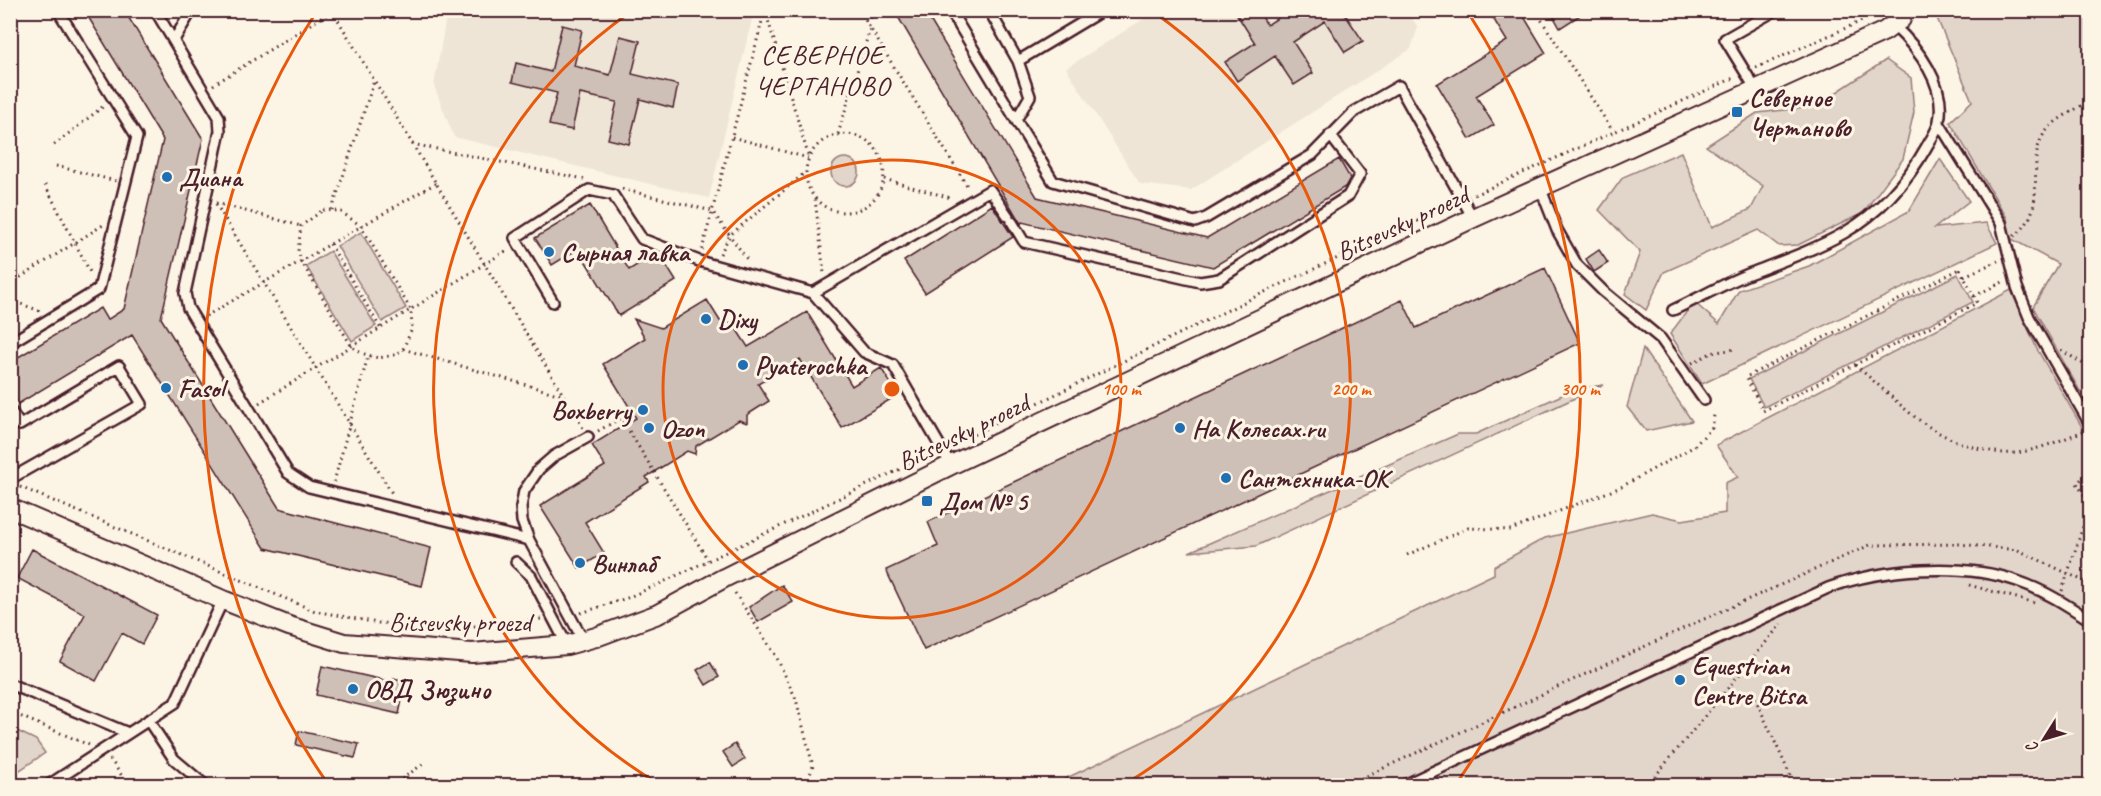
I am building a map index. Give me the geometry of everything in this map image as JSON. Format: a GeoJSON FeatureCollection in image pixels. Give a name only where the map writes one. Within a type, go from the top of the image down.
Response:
{"type":"FeatureCollection","features":[{"type":"Feature","properties":{"kind":"street","name":"Bitsevsky proezd"},"geometry":{"type":"LineString","coordinates":[[10,508],[223,600],[318,636],[362,645],[472,653],[575,643],[658,615],[947,457],[1540,187],[1750,80],[1896,16]]}},
{"type":"Feature","properties":{"kind":"lane"},"geometry":{"type":"LineString","coordinates":[[10,343],[99,289],[137,137],[59,12],[61,10]]}},
{"type":"Feature","properties":{"kind":"lane"},"geometry":{"type":"LineString","coordinates":[[155,10],[219,117],[220,131],[186,293],[188,308],[288,473],[309,487],[530,540]]}},
{"type":"Feature","properties":{"kind":"lane"},"geometry":{"type":"LineString","coordinates":[[174,40],[192,10]]}},
{"type":"Feature","properties":{"kind":"lane"},"geometry":{"type":"LineString","coordinates":[[950,10],[1053,181],[1194,222],[1206,218],[1312,155],[1354,112],[1399,86],[1473,218]]}},
{"type":"Feature","properties":{"kind":"lane"},"geometry":{"type":"LineString","coordinates":[[989,10],[1018,61],[1030,96],[1016,120]]}},
{"type":"Feature","properties":{"kind":"lane"},"geometry":{"type":"LineString","coordinates":[[1018,61],[1103,10]]}},
{"type":"Feature","properties":{"kind":"lane"},"geometry":{"type":"LineString","coordinates":[[1750,80],[1725,39],[1776,10]]}},
{"type":"Feature","properties":{"kind":"lane"},"geometry":{"type":"LineString","coordinates":[[1673,310],[1750,273],[1779,263],[1843,233],[1878,210],[1916,167],[1939,123],[1938,92],[1925,62],[1896,16]]}},
{"type":"Feature","properties":{"kind":"lane"},"geometry":{"type":"LineString","coordinates":[[1939,123],[2001,223],[2015,277],[2029,317],[2091,426]]}},
{"type":"Feature","properties":{"kind":"lane"},"geometry":{"type":"LineString","coordinates":[[813,293],[990,190],[1024,242],[1200,282],[1218,279],[1348,196],[1360,174],[1330,135]]}},
{"type":"Feature","properties":{"kind":"lane"},"geometry":{"type":"LineString","coordinates":[[1540,187],[1557,230],[1577,265],[1603,291],[1661,339],[1704,400]]}},
{"type":"Feature","properties":{"kind":"lane"},"geometry":{"type":"LineString","coordinates":[[553,302],[515,238],[590,190],[613,195],[642,239],[699,261],[813,293],[864,352],[893,365],[947,457]]}},
{"type":"Feature","properties":{"kind":"lane"},"geometry":{"type":"LineString","coordinates":[[10,410],[20,425],[119,366],[142,404],[10,481]]}},
{"type":"Feature","properties":{"kind":"lane"},"geometry":{"type":"LineString","coordinates":[[575,643],[571,615],[530,540],[522,521],[522,507],[524,491],[529,480],[554,456],[588,437]]}},
{"type":"Feature","properties":{"kind":"lane"},"geometry":{"type":"LineString","coordinates":[[516,562],[531,576],[553,618],[575,643]]}},
{"type":"Feature","properties":{"kind":"lane"},"geometry":{"type":"LineString","coordinates":[[1402,786],[1828,588],[1856,578],[1907,570],[1964,571],[2016,580],[2058,599],[2091,620]]}},
{"type":"Feature","properties":{"kind":"lane"},"geometry":{"type":"LineString","coordinates":[[47,786],[175,703],[223,600]]}},
{"type":"Feature","properties":{"kind":"lane"},"geometry":{"type":"LineString","coordinates":[[10,684],[128,733]]}},
{"type":"Feature","properties":{"kind":"lane"},"geometry":{"type":"LineString","coordinates":[[148,720],[174,759],[206,786]]}},
{"type":"Feature","properties":{"kind":"path"},"geometry":{"type":"LineString","coordinates":[[699,261],[765,10]]}},
{"type":"Feature","properties":{"kind":"path"},"geometry":{"type":"LineString","coordinates":[[765,10],[809,158]]}},
{"type":"Feature","properties":{"kind":"path"},"geometry":{"type":"LineString","coordinates":[[859,10],[970,201]]}},
{"type":"Feature","properties":{"kind":"path"},"geometry":{"type":"LineString","coordinates":[[865,21],[882,10]]}},
{"type":"Feature","properties":{"kind":"path"},"geometry":{"type":"LineString","coordinates":[[1535,10],[1613,130]]}},
{"type":"Feature","properties":{"kind":"path"},"geometry":{"type":"LineString","coordinates":[[204,90],[333,11],[588,437],[621,418],[708,560]]}},
{"type":"Feature","properties":{"kind":"path"},"geometry":{"type":"LineString","coordinates":[[571,615],[627,598],[708,560],[947,457],[1271,289],[1613,130],[1750,80],[1880,11],[1896,16]]}},
{"type":"Feature","properties":{"kind":"path"},"geometry":{"type":"LineString","coordinates":[[838,135],[870,28]]}},
{"type":"Feature","properties":{"kind":"path"},"geometry":{"type":"LineString","coordinates":[[332,210],[374,81]]}},
{"type":"Feature","properties":{"kind":"path"},"geometry":{"type":"LineString","coordinates":[[54,144],[113,98]]}},
{"type":"Feature","properties":{"kind":"path"},"geometry":{"type":"LineString","coordinates":[[2005,241],[2021,231],[2037,201],[2036,155],[2047,129],[2091,100]]}},
{"type":"Feature","properties":{"kind":"path"},"geometry":{"type":"LineString","coordinates":[[814,197],[824,206],[837,211],[850,212],[873,201],[884,179],[882,161],[872,145],[862,138],[838,135],[816,147],[809,158],[806,172],[808,185],[814,197],[825,285]]}},
{"type":"Feature","properties":{"kind":"path"},"geometry":{"type":"LineString","coordinates":[[732,137],[809,158]]}},
{"type":"Feature","properties":{"kind":"path"},"geometry":{"type":"LineString","coordinates":[[412,144],[585,179]]}},
{"type":"Feature","properties":{"kind":"path"},"geometry":{"type":"LineString","coordinates":[[56,166],[126,184]]}},
{"type":"Feature","properties":{"kind":"path"},"geometry":{"type":"LineString","coordinates":[[714,265],[730,235],[806,172]]}},
{"type":"Feature","properties":{"kind":"path"},"geometry":{"type":"LineString","coordinates":[[884,179],[970,201]]}},
{"type":"Feature","properties":{"kind":"path"},"geometry":{"type":"LineString","coordinates":[[196,322],[436,183]]}},
{"type":"Feature","properties":{"kind":"path"},"geometry":{"type":"LineString","coordinates":[[45,185],[99,289]]}},
{"type":"Feature","properties":{"kind":"path"},"geometry":{"type":"LineString","coordinates":[[619,188],[712,211],[760,278]]}},
{"type":"Feature","properties":{"kind":"path"},"geometry":{"type":"LineString","coordinates":[[301,226],[215,202],[401,509]]}},
{"type":"Feature","properties":{"kind":"path"},"geometry":{"type":"LineString","coordinates":[[322,210],[332,210],[352,217],[361,226],[411,310],[412,329],[403,348],[386,358],[368,356],[352,347],[301,261],[298,251],[301,226],[322,210]]}},
{"type":"Feature","properties":{"kind":"path"},"geometry":{"type":"LineString","coordinates":[[10,284],[117,216]]}},
{"type":"Feature","properties":{"kind":"path"},"geometry":{"type":"LineString","coordinates":[[330,244],[381,329]]}},
{"type":"Feature","properties":{"kind":"path"},"geometry":{"type":"LineString","coordinates":[[249,409],[518,244]]}},
{"type":"Feature","properties":{"kind":"path"},"geometry":{"type":"LineString","coordinates":[[1964,276],[2010,255]]}},
{"type":"Feature","properties":{"kind":"path"},"geometry":{"type":"LineString","coordinates":[[1960,269],[1974,296],[1977,303],[1763,411],[1746,377],[1960,269]]}},
{"type":"Feature","properties":{"kind":"path"},"geometry":{"type":"LineString","coordinates":[[1974,296],[2015,277]]}},
{"type":"Feature","properties":{"kind":"path"},"geometry":{"type":"LineString","coordinates":[[10,300],[54,316]]}},
{"type":"Feature","properties":{"kind":"path"},"geometry":{"type":"LineString","coordinates":[[2041,340],[2091,368]]}},
{"type":"Feature","properties":{"kind":"path"},"geometry":{"type":"LineString","coordinates":[[403,348],[563,395]]}},
{"type":"Feature","properties":{"kind":"path"},"geometry":{"type":"LineString","coordinates":[[1681,368],[1711,353],[1735,349]]}},
{"type":"Feature","properties":{"kind":"path"},"geometry":{"type":"LineString","coordinates":[[331,492],[368,356]]}},
{"type":"Feature","properties":{"kind":"path"},"geometry":{"type":"LineString","coordinates":[[1855,364],[1910,413],[1940,436],[1967,446],[2000,453],[2022,452],[2091,426]]}},
{"type":"Feature","properties":{"kind":"path"},"geometry":{"type":"LineString","coordinates":[[1748,397],[1754,393]]}},
{"type":"Feature","properties":{"kind":"path"},"geometry":{"type":"LineString","coordinates":[[1407,555],[1468,528],[1511,530],[1621,487],[1693,447],[1712,428],[1714,415]]}},
{"type":"Feature","properties":{"kind":"path"},"geometry":{"type":"LineString","coordinates":[[2058,599],[2070,573],[2090,506],[2077,483],[2091,472]]}},
{"type":"Feature","properties":{"kind":"path"},"geometry":{"type":"LineString","coordinates":[[10,481],[287,601],[345,619],[480,626],[553,618]]}},
{"type":"Feature","properties":{"kind":"path"},"geometry":{"type":"LineString","coordinates":[[1966,584],[2005,592],[2041,605]]}},
{"type":"Feature","properties":{"kind":"path"},"geometry":{"type":"LineString","coordinates":[[735,593],[776,656],[796,699],[813,766],[806,786]]}},
{"type":"Feature","properties":{"kind":"path"},"geometry":{"type":"LineString","coordinates":[[1770,630],[1790,620]]}},
{"type":"Feature","properties":{"kind":"path"},"geometry":{"type":"LineString","coordinates":[[1647,786],[1781,624]]}},
{"type":"Feature","properties":{"kind":"path"},"geometry":{"type":"LineString","coordinates":[[1755,698],[1795,786]]}},
{"type":"Feature","properties":{"kind":"path"},"geometry":{"type":"LineString","coordinates":[[10,712],[88,744],[102,763],[111,758],[129,786]]}},
{"type":"Feature","properties":{"kind":"path"},"geometry":{"type":"LineString","coordinates":[[392,786],[423,764]]}},
{"type":"Feature","properties":{"kind":"shaded area"},"geometry":{"type":"Polygon","coordinates":[[[447,11],[754,11],[709,198],[454,137],[434,86],[447,11]]]}},
{"type":"Feature","properties":{"kind":"shaded area"},"geometry":{"type":"Polygon","coordinates":[[[1156,11],[1407,11],[1418,27],[1411,49],[1191,190],[1140,184],[1066,68],[1156,11]]]}},
{"type":"Feature","properties":{"kind":"shaded area"},"geometry":{"type":"Polygon","coordinates":[[[1934,11],[2090,11],[2090,409],[2033,307],[2058,264],[2010,238],[2007,218],[1950,122],[1972,101],[1934,11]]]}},
{"type":"Feature","properties":{"kind":"shaded area"},"geometry":{"type":"Polygon","coordinates":[[[1886,60],[1911,78],[1914,112],[1903,159],[1863,213],[1798,245],[1779,246],[1758,230],[1664,272],[1646,310],[1625,294],[1640,252],[1599,210],[1623,177],[1681,152],[1712,227],[1751,209],[1763,186],[1706,146],[1757,113],[1814,107],[1886,60]]]}},
{"type":"Feature","properties":{"kind":"shaded area"},"geometry":{"type":"Polygon","coordinates":[[[845,158],[855,162],[859,172],[855,182],[845,186],[835,182],[831,172],[835,162],[845,158]]]}},
{"type":"Feature","properties":{"kind":"shaded area"},"geometry":{"type":"Polygon","coordinates":[[[1940,159],[1969,201],[1935,228],[1986,223],[1997,243],[1702,384],[1670,334],[1694,302],[1719,324],[1739,290],[1809,266],[1909,211],[1940,159]]]}},
{"type":"Feature","properties":{"kind":"shaded area"},"geometry":{"type":"Polygon","coordinates":[[[361,232],[406,308],[382,322],[337,246],[361,232]]]}},
{"type":"Feature","properties":{"kind":"shaded area"},"geometry":{"type":"Polygon","coordinates":[[[330,251],[376,326],[352,341],[306,266],[330,251]]]}},
{"type":"Feature","properties":{"kind":"shaded area"},"geometry":{"type":"Polygon","coordinates":[[[1958,274],[1973,302],[1764,407],[1749,379],[1958,274]]]}},
{"type":"Feature","properties":{"kind":"shaded area","name":"Equestrian Centre Bitsa"},"geometry":{"type":"Polygon","coordinates":[[[2011,290],[2037,349],[2090,441],[2090,785],[1050,786],[1494,574],[1494,566],[1545,538],[1652,513],[1682,520],[1725,513],[1725,483],[1738,477],[1716,445],[2011,290]]]}},
{"type":"Feature","properties":{"kind":"shaded area"},"geometry":{"type":"Polygon","coordinates":[[[1643,349],[1692,421],[1646,431],[1627,407],[1643,349]]]}},
{"type":"Feature","properties":{"kind":"shaded area"},"geometry":{"type":"Polygon","coordinates":[[[1603,385],[1256,546],[1189,552],[1458,434],[1476,434],[1573,390],[1603,385]]]}},
{"type":"Feature","properties":{"kind":"shaded area"},"geometry":{"type":"Polygon","coordinates":[[[11,728],[36,740],[45,753],[11,776],[11,728]]]}},
{"type":"Feature","properties":{"kind":"building"},"geometry":{"type":"Polygon","coordinates":[[[84,10],[124,10],[203,139],[161,318],[279,508],[431,548],[422,586],[265,548],[132,335],[18,404],[10,391],[10,362],[100,308],[107,320],[124,309],[163,140],[84,10]]]}},
{"type":"Feature","properties":{"kind":"building"},"geometry":{"type":"Polygon","coordinates":[[[894,10],[924,10],[1037,197],[1207,238],[1339,159],[1350,178],[1345,187],[1213,267],[1022,222],[1021,224],[894,10]]]}},
{"type":"Feature","properties":{"kind":"building"},"geometry":{"type":"Polygon","coordinates":[[[1234,10],[1258,10],[1267,25],[1290,10],[1342,10],[1363,41],[1345,52],[1325,21],[1293,42],[1313,73],[1294,85],[1275,56],[1237,81],[1225,62],[1255,43],[1234,10]]]}},
{"type":"Feature","properties":{"kind":"building"},"geometry":{"type":"Polygon","coordinates":[[[1488,10],[1520,10],[1546,53],[1476,96],[1494,125],[1470,139],[1437,84],[1507,41],[1488,10]]]}},
{"type":"Feature","properties":{"kind":"building"},"geometry":{"type":"Polygon","coordinates":[[[1550,10],[1588,10],[1560,28],[1550,10]]]}},
{"type":"Feature","properties":{"kind":"building"},"geometry":{"type":"Polygon","coordinates":[[[562,25],[582,30],[574,66],[610,75],[620,36],[640,41],[632,74],[678,85],[673,108],[640,99],[629,144],[608,139],[617,102],[580,94],[572,130],[549,125],[557,93],[512,82],[516,63],[551,72],[562,25]]]}},
{"type":"Feature","properties":{"kind":"building"},"geometry":{"type":"Polygon","coordinates":[[[590,205],[629,270],[658,252],[676,281],[619,316],[578,249],[552,265],[535,238],[590,205]]]}},
{"type":"Feature","properties":{"kind":"building"},"geometry":{"type":"Polygon","coordinates":[[[992,205],[1013,237],[925,293],[904,261],[992,205]]]}},
{"type":"Feature","properties":{"kind":"building"},"geometry":{"type":"Polygon","coordinates":[[[1599,250],[1608,263],[1594,272],[1586,259],[1599,250]]]}},
{"type":"Feature","properties":{"kind":"building"},"geometry":{"type":"Polygon","coordinates":[[[1545,268],[1580,343],[924,650],[886,570],[938,546],[928,522],[1402,300],[1416,328],[1545,268]]]}},
{"type":"Feature","properties":{"kind":"building"},"geometry":{"type":"Polygon","coordinates":[[[707,300],[720,321],[733,324],[748,347],[807,312],[852,386],[881,368],[898,395],[842,428],[800,359],[758,384],[769,401],[747,415],[747,423],[739,420],[696,446],[695,454],[687,451],[646,477],[649,482],[585,522],[604,553],[579,568],[540,506],[605,466],[592,445],[636,418],[603,364],[645,338],[634,319],[661,328],[707,300]]]}},
{"type":"Feature","properties":{"kind":"building"},"geometry":{"type":"Polygon","coordinates":[[[32,549],[157,615],[142,644],[122,633],[96,681],[60,661],[85,614],[17,578],[32,549]]]}},
{"type":"Feature","properties":{"kind":"building"},"geometry":{"type":"Polygon","coordinates":[[[782,585],[793,602],[758,622],[749,607],[782,585]]]}},
{"type":"Feature","properties":{"kind":"building"},"geometry":{"type":"Polygon","coordinates":[[[710,662],[719,677],[706,685],[697,670],[710,662]]]}},
{"type":"Feature","properties":{"kind":"building"},"geometry":{"type":"Polygon","coordinates":[[[322,666],[392,682],[393,678],[406,681],[399,714],[316,695],[322,666]]]}},
{"type":"Feature","properties":{"kind":"building"},"geometry":{"type":"Polygon","coordinates":[[[299,731],[359,744],[355,758],[296,745],[299,731]]]}},
{"type":"Feature","properties":{"kind":"building"},"geometry":{"type":"Polygon","coordinates":[[[735,744],[745,759],[733,767],[723,752],[735,744]]]}},
{"type":"Feature","properties":{"kind":"place","name":"Северное Чертаново"},"geometry":{"type":"Point","coordinates":[1737,112]}},
{"type":"Feature","properties":{"kind":"place","name":"Диана"},"geometry":{"type":"Point","coordinates":[167,177]}},
{"type":"Feature","properties":{"kind":"place","name":"Сырная лавка"},"geometry":{"type":"Point","coordinates":[549,252]}},
{"type":"Feature","properties":{"kind":"place","name":"Dixy"},"geometry":{"type":"Point","coordinates":[706,319]}},
{"type":"Feature","properties":{"kind":"place","name":"Pyaterochka"},"geometry":{"type":"Point","coordinates":[743,365]}},
{"type":"Feature","properties":{"kind":"place","name":"Fasol"},"geometry":{"type":"Point","coordinates":[166,388]}},
{"type":"Feature","properties":{"kind":"place","name":"Boxberry"},"geometry":{"type":"Point","coordinates":[643,410]}},
{"type":"Feature","properties":{"kind":"place","name":"Ozon"},"geometry":{"type":"Point","coordinates":[649,428]}},
{"type":"Feature","properties":{"kind":"place","name":"На Колесах.ru"},"geometry":{"type":"Point","coordinates":[1180,428]}},
{"type":"Feature","properties":{"kind":"place","name":"Сантехника-ОК"},"geometry":{"type":"Point","coordinates":[1226,478]}},
{"type":"Feature","properties":{"kind":"place","name":"Дом № 5"},"geometry":{"type":"Point","coordinates":[927,501]}},
{"type":"Feature","properties":{"kind":"place","name":"Винлаб"},"geometry":{"type":"Point","coordinates":[580,563]}},
{"type":"Feature","properties":{"kind":"place","name":"Equestrian Centre Bitsa"},"geometry":{"type":"Point","coordinates":[1680,680]}},
{"type":"Feature","properties":{"kind":"place","name":"ОВД Зюзино"},"geometry":{"type":"Point","coordinates":[353,689]}},
{"type":"Feature","properties":{"kind":"district","name":"СЕВЕРНОЕ ЧЕРТАНОВО"},"geometry":{"type":"Point","coordinates":[823,70]}}]}
